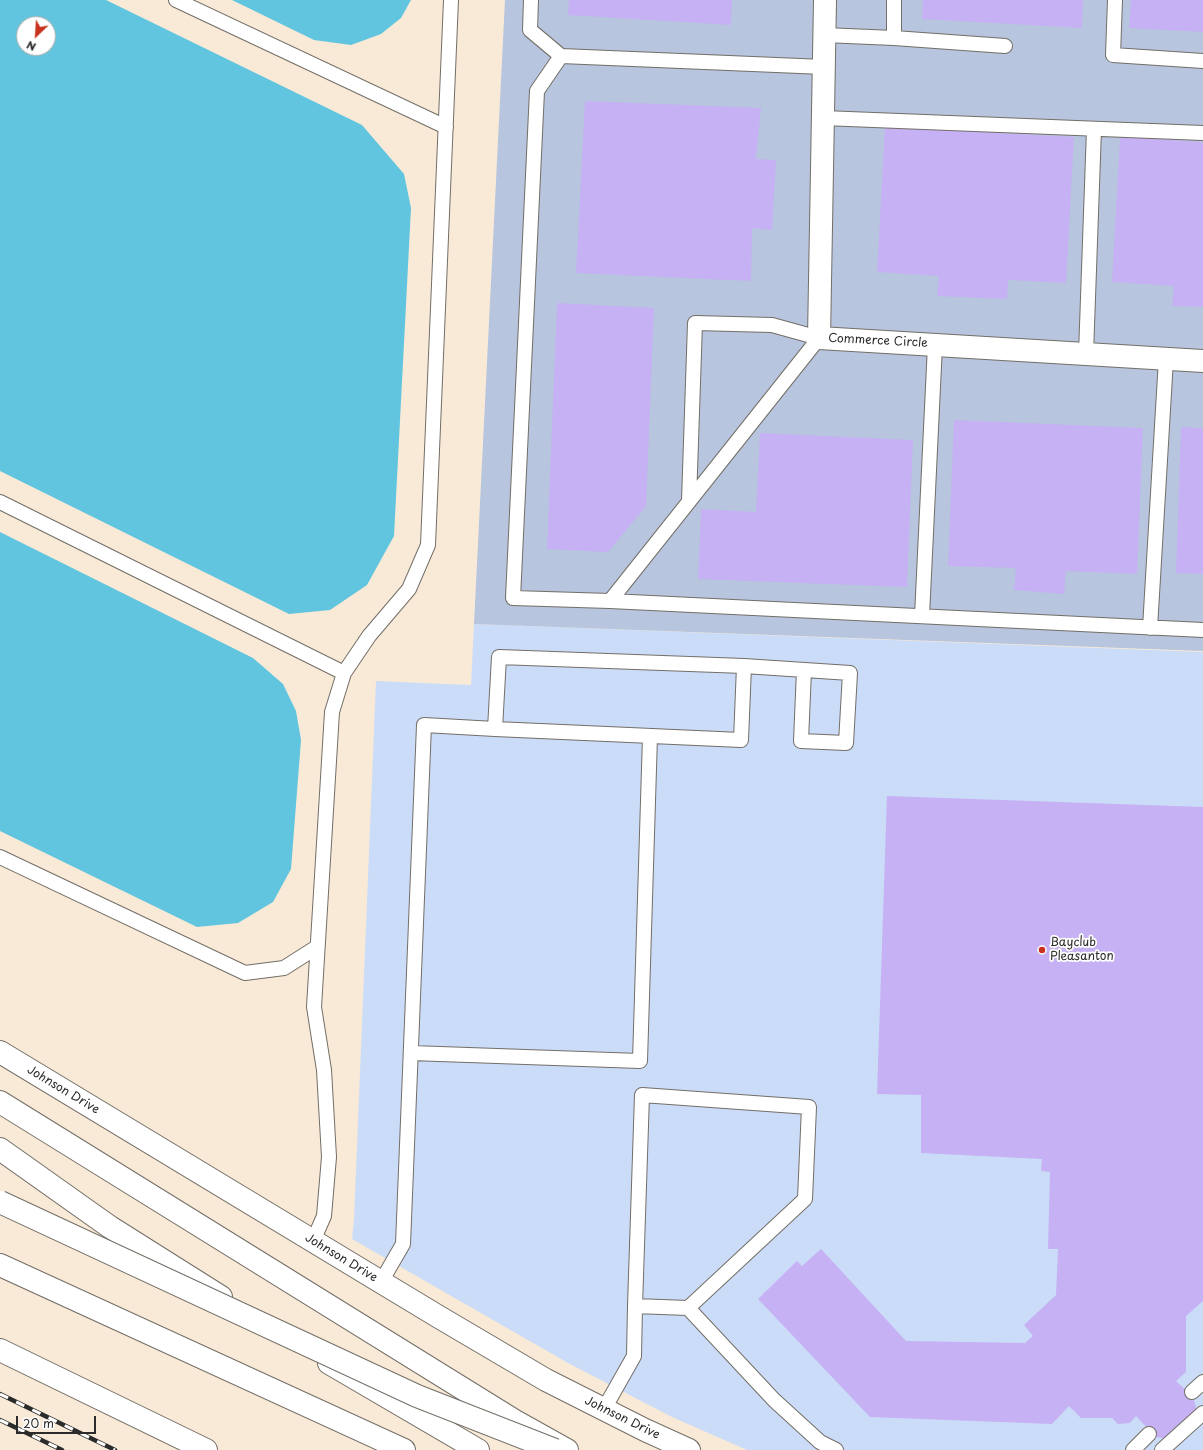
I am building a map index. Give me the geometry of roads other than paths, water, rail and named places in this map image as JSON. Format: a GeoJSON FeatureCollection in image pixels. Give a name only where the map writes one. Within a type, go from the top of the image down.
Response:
{"type":"FeatureCollection","features":[{"type":"Feature","properties":{"kind":"main road","name":"Commerce Circle"},"geometry":{"type":"LineString","coordinates":[[825,0],[819,338],[1203,361]]}},
{"type":"Feature","properties":{"kind":"main road","name":"Johnson Drive"},"geometry":{"type":"LineString","coordinates":[[0,1052],[546,1380],[689,1450]]}},
{"type":"Feature","properties":{"kind":"main road"},"geometry":{"type":"LineString","coordinates":[[0,1102],[502,1413],[567,1450]]}},
{"type":"Feature","properties":{"kind":"main road"},"geometry":{"type":"LineString","coordinates":[[0,1149],[110,1227],[362,1384],[478,1450]]}},
{"type":"Feature","properties":{"kind":"main road"},"geometry":{"type":"LineString","coordinates":[[0,1202],[417,1396],[555,1450]]}},
{"type":"Feature","properties":{"kind":"main road"},"geometry":{"type":"LineString","coordinates":[[0,1265],[404,1450]]}},
{"type":"Feature","properties":{"kind":"main road"},"geometry":{"type":"LineString","coordinates":[[0,1350],[206,1450]]}},
{"type":"Feature","properties":{"kind":"lane"},"geometry":{"type":"LineString","coordinates":[[176,0],[446,127]]}},
{"type":"Feature","properties":{"kind":"lane"},"geometry":{"type":"LineString","coordinates":[[313,1241],[324,1216],[329,1157],[324,1070],[314,1007],[332,712],[344,673],[369,636],[409,589],[428,546],[451,0]]}},
{"type":"Feature","properties":{"kind":"lane"},"geometry":{"type":"LineString","coordinates":[[531,0],[530,30],[561,56],[824,66]]}},
{"type":"Feature","properties":{"kind":"lane"},"geometry":{"type":"LineString","coordinates":[[894,0],[894,38]]}},
{"type":"Feature","properties":{"kind":"lane"},"geometry":{"type":"LineString","coordinates":[[1115,0],[1112,55],[1203,61]]}},
{"type":"Feature","properties":{"kind":"lane"},"geometry":{"type":"LineString","coordinates":[[824,35],[894,38],[1005,46]]}},
{"type":"Feature","properties":{"kind":"lane"},"geometry":{"type":"LineString","coordinates":[[561,56],[537,91],[513,598],[610,601],[1203,630]]}},
{"type":"Feature","properties":{"kind":"lane"},"geometry":{"type":"LineString","coordinates":[[823,118],[1203,133]]}},
{"type":"Feature","properties":{"kind":"lane"},"geometry":{"type":"LineString","coordinates":[[1086,354],[1094,129]]}},
{"type":"Feature","properties":{"kind":"lane"},"geometry":{"type":"LineString","coordinates":[[610,601],[819,338],[772,325],[695,323],[689,501]]}},
{"type":"Feature","properties":{"kind":"lane"},"geometry":{"type":"LineString","coordinates":[[922,616],[935,345]]}},
{"type":"Feature","properties":{"kind":"lane"},"geometry":{"type":"LineString","coordinates":[[1150,628],[1166,359]]}},
{"type":"Feature","properties":{"kind":"lane"},"geometry":{"type":"LineString","coordinates":[[0,502],[344,673]]}},
{"type":"Feature","properties":{"kind":"lane"},"geometry":{"type":"LineString","coordinates":[[495,729],[499,657],[744,666],[850,673],[846,743],[801,741],[804,670]]}},
{"type":"Feature","properties":{"kind":"lane"},"geometry":{"type":"LineString","coordinates":[[381,1282],[403,1244],[424,725],[741,740],[744,666]]}},
{"type":"Feature","properties":{"kind":"lane"},"geometry":{"type":"LineString","coordinates":[[411,1053],[640,1061],[650,736]]}},
{"type":"Feature","properties":{"kind":"lane"},"geometry":{"type":"LineString","coordinates":[[0,857],[245,973],[284,968],[317,947]]}},
{"type":"Feature","properties":{"kind":"lane"},"geometry":{"type":"LineString","coordinates":[[604,1409],[634,1356],[642,1095],[809,1107],[805,1200],[688,1308]]}},
{"type":"Feature","properties":{"kind":"lane"},"geometry":{"type":"LineString","coordinates":[[635,1306],[688,1308],[774,1400],[820,1442],[836,1450]]}},
{"type":"Feature","properties":{"kind":"lane"},"geometry":{"type":"LineString","coordinates":[[1192,1392],[1203,1382]]}},
{"type":"Feature","properties":{"kind":"lane"},"geometry":{"type":"LineString","coordinates":[[1162,1450],[1203,1413]]}},
{"type":"Feature","properties":{"kind":"lane"},"geometry":{"type":"LineString","coordinates":[[1132,1450],[1148,1434]]}},
{"type":"Feature","properties":{"kind":"water"},"geometry":{"type":"Polygon","coordinates":[[[0,0],[106,0],[362,125],[404,174],[411,208],[394,536],[367,585],[330,610],[289,614],[0,471],[0,0]]]}},
{"type":"Feature","properties":{"kind":"water"},"geometry":{"type":"Polygon","coordinates":[[[232,0],[411,0],[401,18],[381,34],[351,45],[314,40],[232,0]]]}},
{"type":"Feature","properties":{"kind":"water"},"geometry":{"type":"Polygon","coordinates":[[[0,532],[253,658],[283,684],[296,711],[301,740],[291,869],[273,902],[238,923],[197,927],[0,831],[0,532]]]}},
{"type":"Feature","properties":{"kind":"railway"},"geometry":{"type":"LineString","coordinates":[[0,1394],[115,1450]]}},
{"type":"Feature","properties":{"kind":"railway"},"geometry":{"type":"LineString","coordinates":[[0,1420],[62,1450]]}},
{"type":"Feature","properties":{"kind":"place","name":"Bayclub Pleasanton"},"geometry":{"type":"Point","coordinates":[1042,950]}}]}
